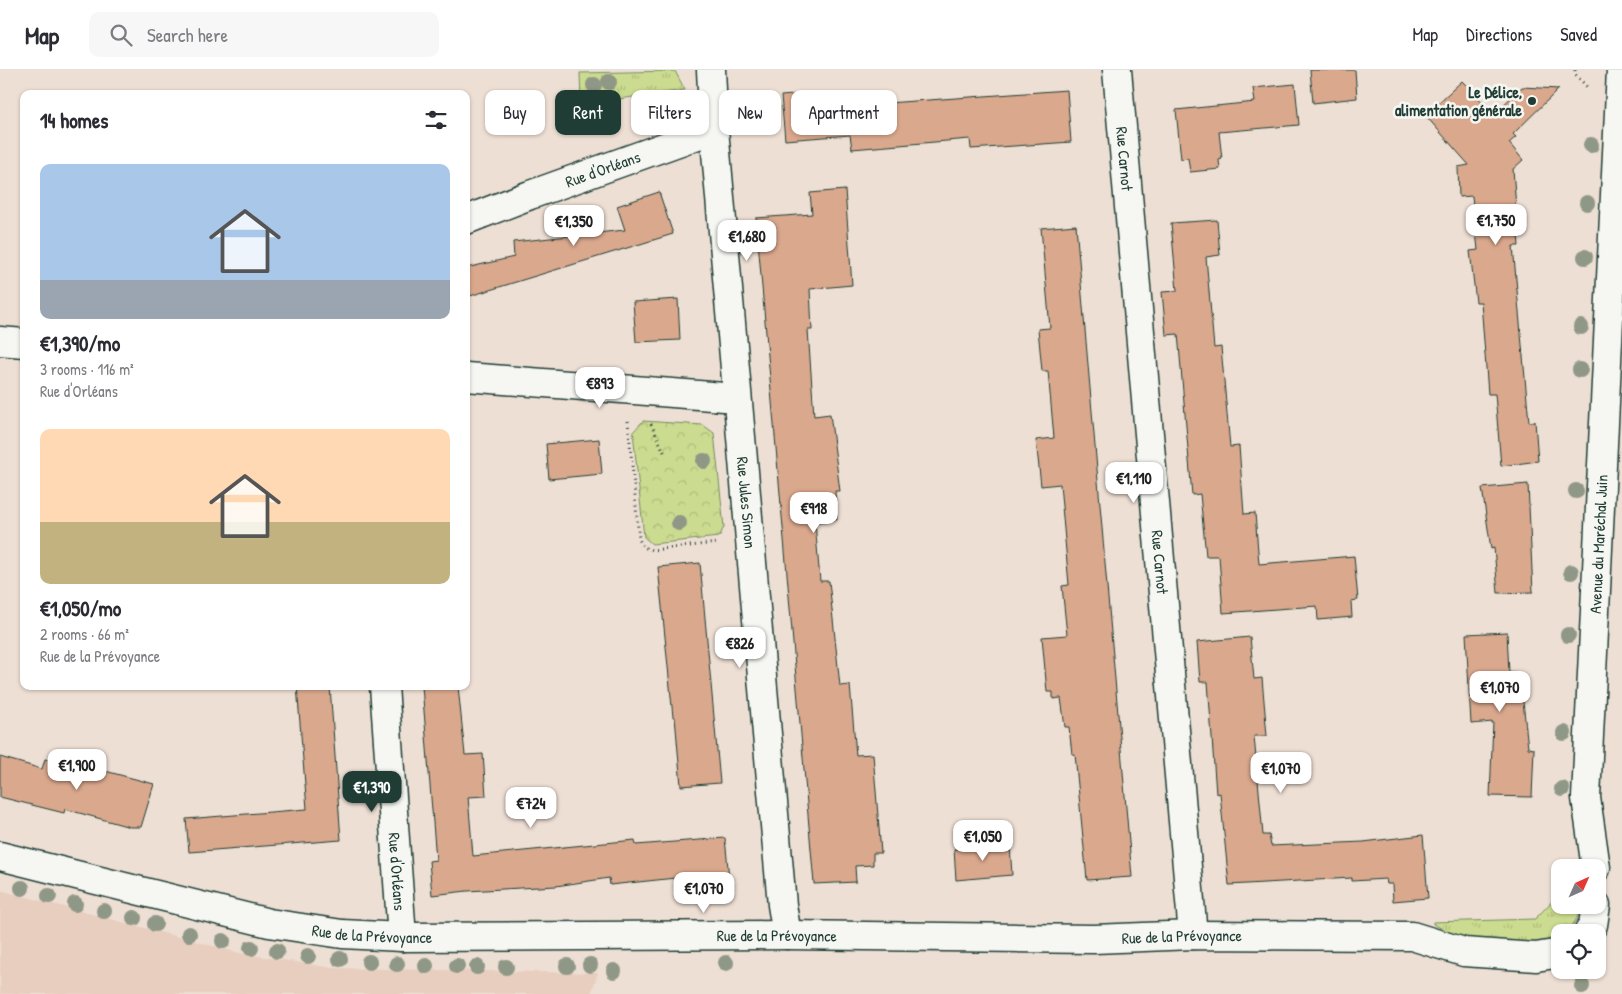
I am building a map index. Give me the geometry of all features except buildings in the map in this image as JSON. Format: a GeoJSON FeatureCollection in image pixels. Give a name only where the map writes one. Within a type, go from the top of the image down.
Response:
{"type":"FeatureCollection","features":[{"type":"Feature","properties":{"kind":"street","name":"Rue Jules Simon"},"geometry":{"type":"LineString","coordinates":[[711,70],[714,129],[737,398],[787,935]]}},
{"type":"Feature","properties":{"kind":"street","name":"Rue Carnot"},"geometry":{"type":"LineString","coordinates":[[1117,70],[1193,935]]}},
{"type":"Feature","properties":{"kind":"street","name":"Avenue du Maréchal Juin"},"geometry":{"type":"LineString","coordinates":[[1595,859],[1586,798],[1621,70]]}},
{"type":"Feature","properties":{"kind":"street","name":"Rue d'Orléans"},"geometry":{"type":"LineString","coordinates":[[470,218],[530,194],[714,129]]}},
{"type":"Feature","properties":{"kind":"street"},"geometry":{"type":"LineString","coordinates":[[0,341],[20,343]]}},
{"type":"Feature","properties":{"kind":"street"},"geometry":{"type":"LineString","coordinates":[[470,377],[737,398]]}},
{"type":"Feature","properties":{"kind":"street","name":"Rue d'Orléans"},"geometry":{"type":"LineString","coordinates":[[384,690],[402,937]]}},
{"type":"Feature","properties":{"kind":"street","name":"Rue de la Prévoyance"},"geometry":{"type":"LineString","coordinates":[[0,856],[269,923],[342,934],[402,937],[787,935],[1094,939],[1193,935],[1412,936],[1464,952],[1536,957],[1551,954]]}},
{"type":"Feature","properties":{"kind":"path"},"geometry":{"type":"LineString","coordinates":[[625,390],[639,539],[643,548],[652,550],[750,539]]}},
{"type":"Feature","properties":{"kind":"path"},"geometry":{"type":"LineString","coordinates":[[650,422],[665,454]]}},
{"type":"Feature","properties":{"kind":"shaded area"},"geometry":{"type":"Polygon","coordinates":[[[0,890],[240,953],[333,968],[598,973],[591,994],[0,994],[0,890]]]}},
{"type":"Feature","properties":{"kind":"green space"},"geometry":{"type":"Polygon","coordinates":[[[675,71],[685,90],[631,90],[631,97],[621,99],[621,90],[581,90],[580,73],[675,71]]]}},
{"type":"Feature","properties":{"kind":"green space"},"geometry":{"type":"Polygon","coordinates":[[[643,421],[703,425],[714,433],[724,527],[719,537],[652,544],[644,537],[633,432],[643,421]]]}},
{"type":"Feature","properties":{"kind":"green space"},"geometry":{"type":"Polygon","coordinates":[[[1551,902],[1551,914],[1579,914],[1572,924],[1551,924],[1551,940],[1537,945],[1472,944],[1433,924],[1433,922],[1535,919],[1551,902]]]}},
{"type":"Feature","properties":{"kind":"place","name":"Le Délice, alimentation générale"},"geometry":{"type":"Point","coordinates":[1532,101]}}]}
